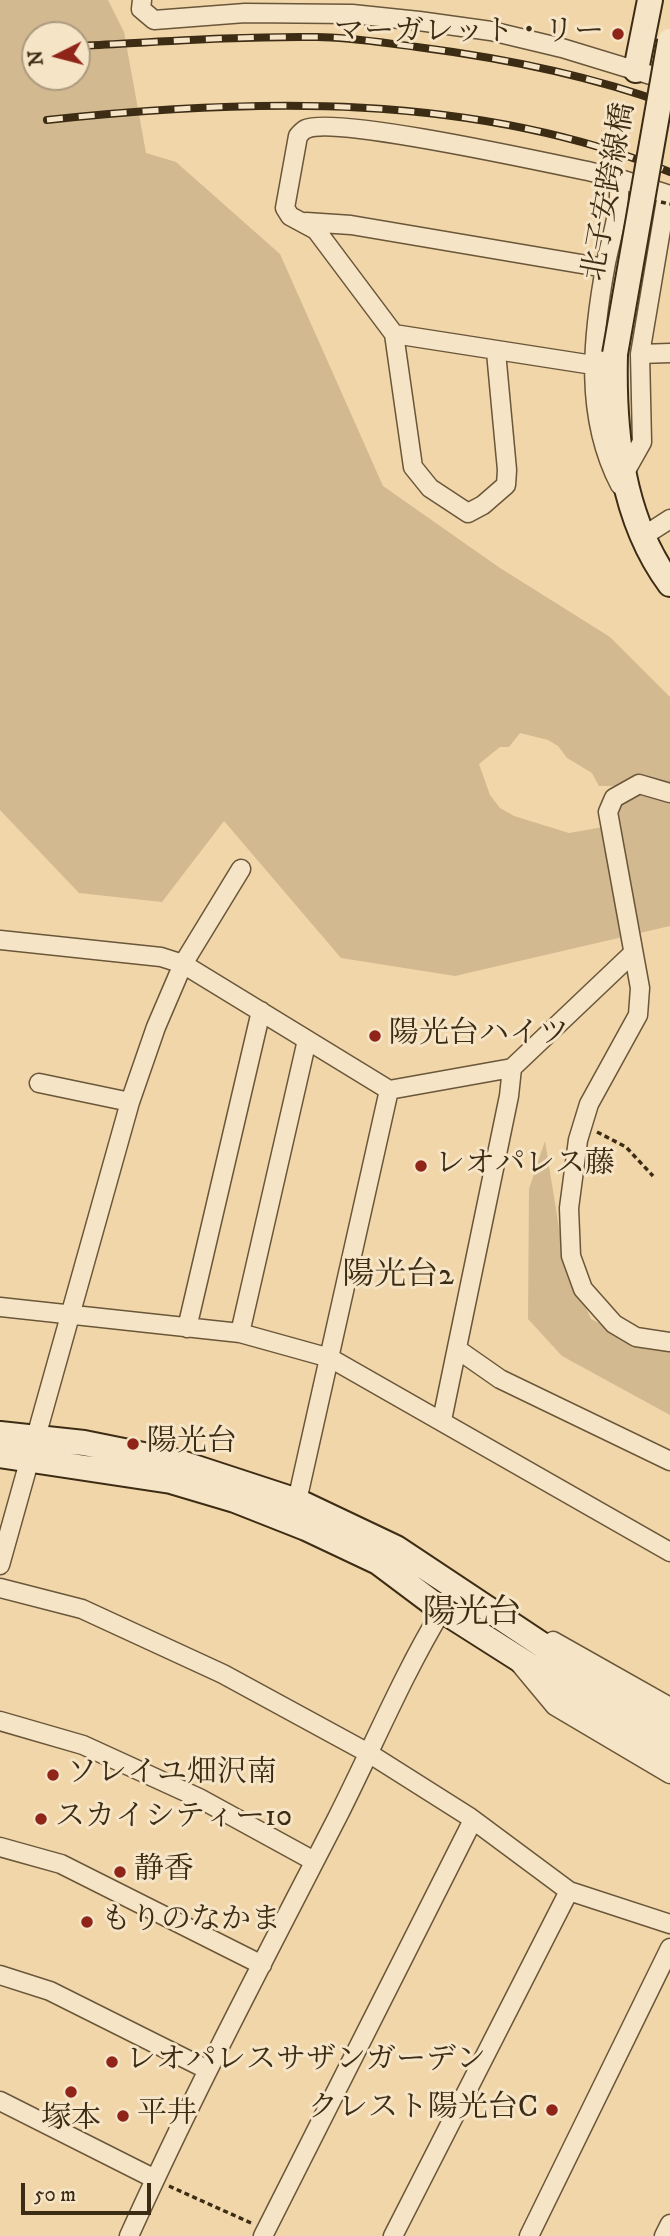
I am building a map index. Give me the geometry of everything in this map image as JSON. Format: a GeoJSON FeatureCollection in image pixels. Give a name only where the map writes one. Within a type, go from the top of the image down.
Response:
{"type":"FeatureCollection","features":[{"type":"Feature","properties":{"kind":"street"},"geometry":{"type":"LineString","coordinates":[[142,0],[141,9],[154,20],[245,6],[352,7],[491,31],[670,81]]}},
{"type":"Feature","properties":{"kind":"street"},"geometry":{"type":"LineString","coordinates":[[636,70],[650,0]]}},
{"type":"Feature","properties":{"kind":"street","name":"北子安跨線橋"},"geometry":{"type":"LineString","coordinates":[[670,41],[616,358],[617,432],[624,474],[642,537],[670,584]]}},
{"type":"Feature","properties":{"kind":"street"},"geometry":{"type":"LineString","coordinates":[[605,268],[351,225],[306,222],[290,216],[285,208],[285,198],[298,136],[307,128],[332,127],[468,146],[611,176],[667,194],[616,358],[598,434],[609,464],[633,510]]}},
{"type":"Feature","properties":{"kind":"street"},"geometry":{"type":"LineString","coordinates":[[611,176],[619,183],[620,193],[605,268],[616,358]]}},
{"type":"Feature","properties":{"kind":"street"},"geometry":{"type":"LineString","coordinates":[[306,222],[365,292],[394,334],[413,467],[430,488],[468,513],[483,505],[506,485],[507,470],[496,352]]}},
{"type":"Feature","properties":{"kind":"street"},"geometry":{"type":"LineString","coordinates":[[394,334],[496,352],[616,358],[670,353]]}},
{"type":"Feature","properties":{"kind":"street"},"geometry":{"type":"LineString","coordinates":[[642,537],[670,519]]}},
{"type":"Feature","properties":{"kind":"street"},"geometry":{"type":"LineString","coordinates":[[670,793],[639,784],[614,798],[608,812],[640,988],[638,1015],[589,1104],[583,1124],[569,1208],[571,1256],[583,1289],[614,1324],[636,1337],[670,1342]]}},
{"type":"Feature","properties":{"kind":"street"},"geometry":{"type":"LineString","coordinates":[[0,1565],[130,1102],[156,1027],[183,964],[241,869]]}},
{"type":"Feature","properties":{"kind":"street"},"geometry":{"type":"LineString","coordinates":[[0,940],[161,957],[183,964],[389,1090],[512,1068],[632,954]]}},
{"type":"Feature","properties":{"kind":"street"},"geometry":{"type":"LineString","coordinates":[[187,1328],[261,1011]]}},
{"type":"Feature","properties":{"kind":"street"},"geometry":{"type":"LineString","coordinates":[[240,1333],[307,1040]]}},
{"type":"Feature","properties":{"kind":"street"},"geometry":{"type":"LineString","coordinates":[[442,1420],[509,1096],[512,1068]]}},
{"type":"Feature","properties":{"kind":"street"},"geometry":{"type":"LineString","coordinates":[[39,1083],[130,1102]]}},
{"type":"Feature","properties":{"kind":"street"},"geometry":{"type":"LineString","coordinates":[[297,1501],[389,1090]]}},
{"type":"Feature","properties":{"kind":"street"},"geometry":{"type":"LineString","coordinates":[[0,1307],[70,1317],[240,1333],[330,1358],[670,1552]]}},
{"type":"Feature","properties":{"kind":"street"},"geometry":{"type":"LineString","coordinates":[[457,1349],[500,1379],[670,1461]]}},
{"type":"Feature","properties":{"kind":"street"},"geometry":{"type":"LineString","coordinates":[[0,1434],[32,1447],[171,1481],[235,1500],[379,1562],[442,1610],[511,1652],[552,1666],[670,1730]]}},
{"type":"Feature","properties":{"kind":"street"},"geometry":{"type":"LineString","coordinates":[[0,1455],[32,1447],[85,1443],[178,1462],[297,1501],[396,1548],[504,1622],[552,1666],[670,1755]]}},
{"type":"Feature","properties":{"kind":"street"},"geometry":{"type":"LineString","coordinates":[[0,1588],[82,1609],[223,1674],[370,1754],[473,1819],[569,1891],[670,1924]]}},
{"type":"Feature","properties":{"kind":"street"},"geometry":{"type":"LineString","coordinates":[[129,2236],[208,2070],[442,1610]]}},
{"type":"Feature","properties":{"kind":"street"},"geometry":{"type":"LineString","coordinates":[[504,1622],[541,1635],[588,1658],[670,1707]]}},
{"type":"Feature","properties":{"kind":"street"},"geometry":{"type":"LineString","coordinates":[[511,1652],[540,1692],[555,1706],[670,1774]]}},
{"type":"Feature","properties":{"kind":"street"},"geometry":{"type":"LineString","coordinates":[[0,1721],[83,1745],[199,1798],[314,1861]]}},
{"type":"Feature","properties":{"kind":"street"},"geometry":{"type":"LineString","coordinates":[[265,2233],[473,1819]]}},
{"type":"Feature","properties":{"kind":"street"},"geometry":{"type":"LineString","coordinates":[[0,1847],[61,1864],[262,1965]]}},
{"type":"Feature","properties":{"kind":"street"},"geometry":{"type":"LineString","coordinates":[[393,2236],[569,1891]]}},
{"type":"Feature","properties":{"kind":"street"},"geometry":{"type":"LineString","coordinates":[[529,2236],[670,1948]]}},
{"type":"Feature","properties":{"kind":"street"},"geometry":{"type":"LineString","coordinates":[[0,1975],[50,1991],[208,2070]]}},
{"type":"Feature","properties":{"kind":"street"},"geometry":{"type":"LineString","coordinates":[[0,2101],[155,2179]]}},
{"type":"Feature","properties":{"kind":"street"},"geometry":{"type":"LineString","coordinates":[[664,2236],[670,2224]]}},
{"type":"Feature","properties":{"kind":"path"},"geometry":{"type":"LineString","coordinates":[[583,1124],[626,1147],[653,1176]]}},
{"type":"Feature","properties":{"kind":"path"},"geometry":{"type":"LineString","coordinates":[[155,2179],[265,2233]]}},
{"type":"Feature","properties":{"kind":"shaded area"},"geometry":{"type":"Polygon","coordinates":[[[0,0],[108,0],[124,32],[146,153],[176,162],[280,254],[383,486],[500,568],[610,637],[670,697],[670,926],[455,976],[341,958],[224,821],[162,902],[79,893],[0,810],[0,0]],[[520,733],[509,747],[500,747],[479,764],[490,795],[500,808],[514,816],[569,833],[603,827],[610,814],[630,794],[617,786],[599,786],[592,773],[567,758],[558,746],[548,740],[520,733]]]}},
{"type":"Feature","properties":{"kind":"shaded area"},"geometry":{"type":"Polygon","coordinates":[[[545,1141],[564,1259],[591,1319],[653,1350],[670,1350],[670,1415],[562,1356],[528,1319],[529,1189],[545,1141]]]}},
{"type":"Feature","properties":{"kind":"railway"},"geometry":{"type":"LineString","coordinates":[[91,45],[257,37],[354,39],[513,62],[608,85],[670,105]]}},
{"type":"Feature","properties":{"kind":"railway"},"geometry":{"type":"LineString","coordinates":[[47,120],[204,108],[362,108],[441,115],[519,127],[595,146],[670,172]]}},
{"type":"Feature","properties":{"kind":"place","name":"マーガレット・リー"},"geometry":{"type":"Point","coordinates":[618,34]}},
{"type":"Feature","properties":{"kind":"place","name":"陽光台ハイツ"},"geometry":{"type":"Point","coordinates":[375,1036]}},
{"type":"Feature","properties":{"kind":"place","name":"レオパレス藤"},"geometry":{"type":"Point","coordinates":[421,1166]}},
{"type":"Feature","properties":{"kind":"place","name":"陽光台"},"geometry":{"type":"Point","coordinates":[133,1444]}},
{"type":"Feature","properties":{"kind":"place","name":"ソレイユ畑沢南"},"geometry":{"type":"Point","coordinates":[53,1775]}},
{"type":"Feature","properties":{"kind":"place","name":"スカイシティー10"},"geometry":{"type":"Point","coordinates":[41,1819]}},
{"type":"Feature","properties":{"kind":"place","name":"静香"},"geometry":{"type":"Point","coordinates":[120,1872]}},
{"type":"Feature","properties":{"kind":"place","name":"もりのなかま"},"geometry":{"type":"Point","coordinates":[87,1922]}},
{"type":"Feature","properties":{"kind":"place","name":"レオパレスサザンガーデン"},"geometry":{"type":"Point","coordinates":[112,2062]}},
{"type":"Feature","properties":{"kind":"place","name":"塚本"},"geometry":{"type":"Point","coordinates":[71,2092]}},
{"type":"Feature","properties":{"kind":"place","name":"クレスト陽光台C"},"geometry":{"type":"Point","coordinates":[552,2110]}},
{"type":"Feature","properties":{"kind":"place","name":"平井"},"geometry":{"type":"Point","coordinates":[123,2116]}},
{"type":"Feature","properties":{"kind":"district","name":"陽光台2"},"geometry":{"type":"Point","coordinates":[398,1277]}},
{"type":"Feature","properties":{"kind":"district","name":"陽光台"},"geometry":{"type":"Point","coordinates":[472,1615]}}]}
